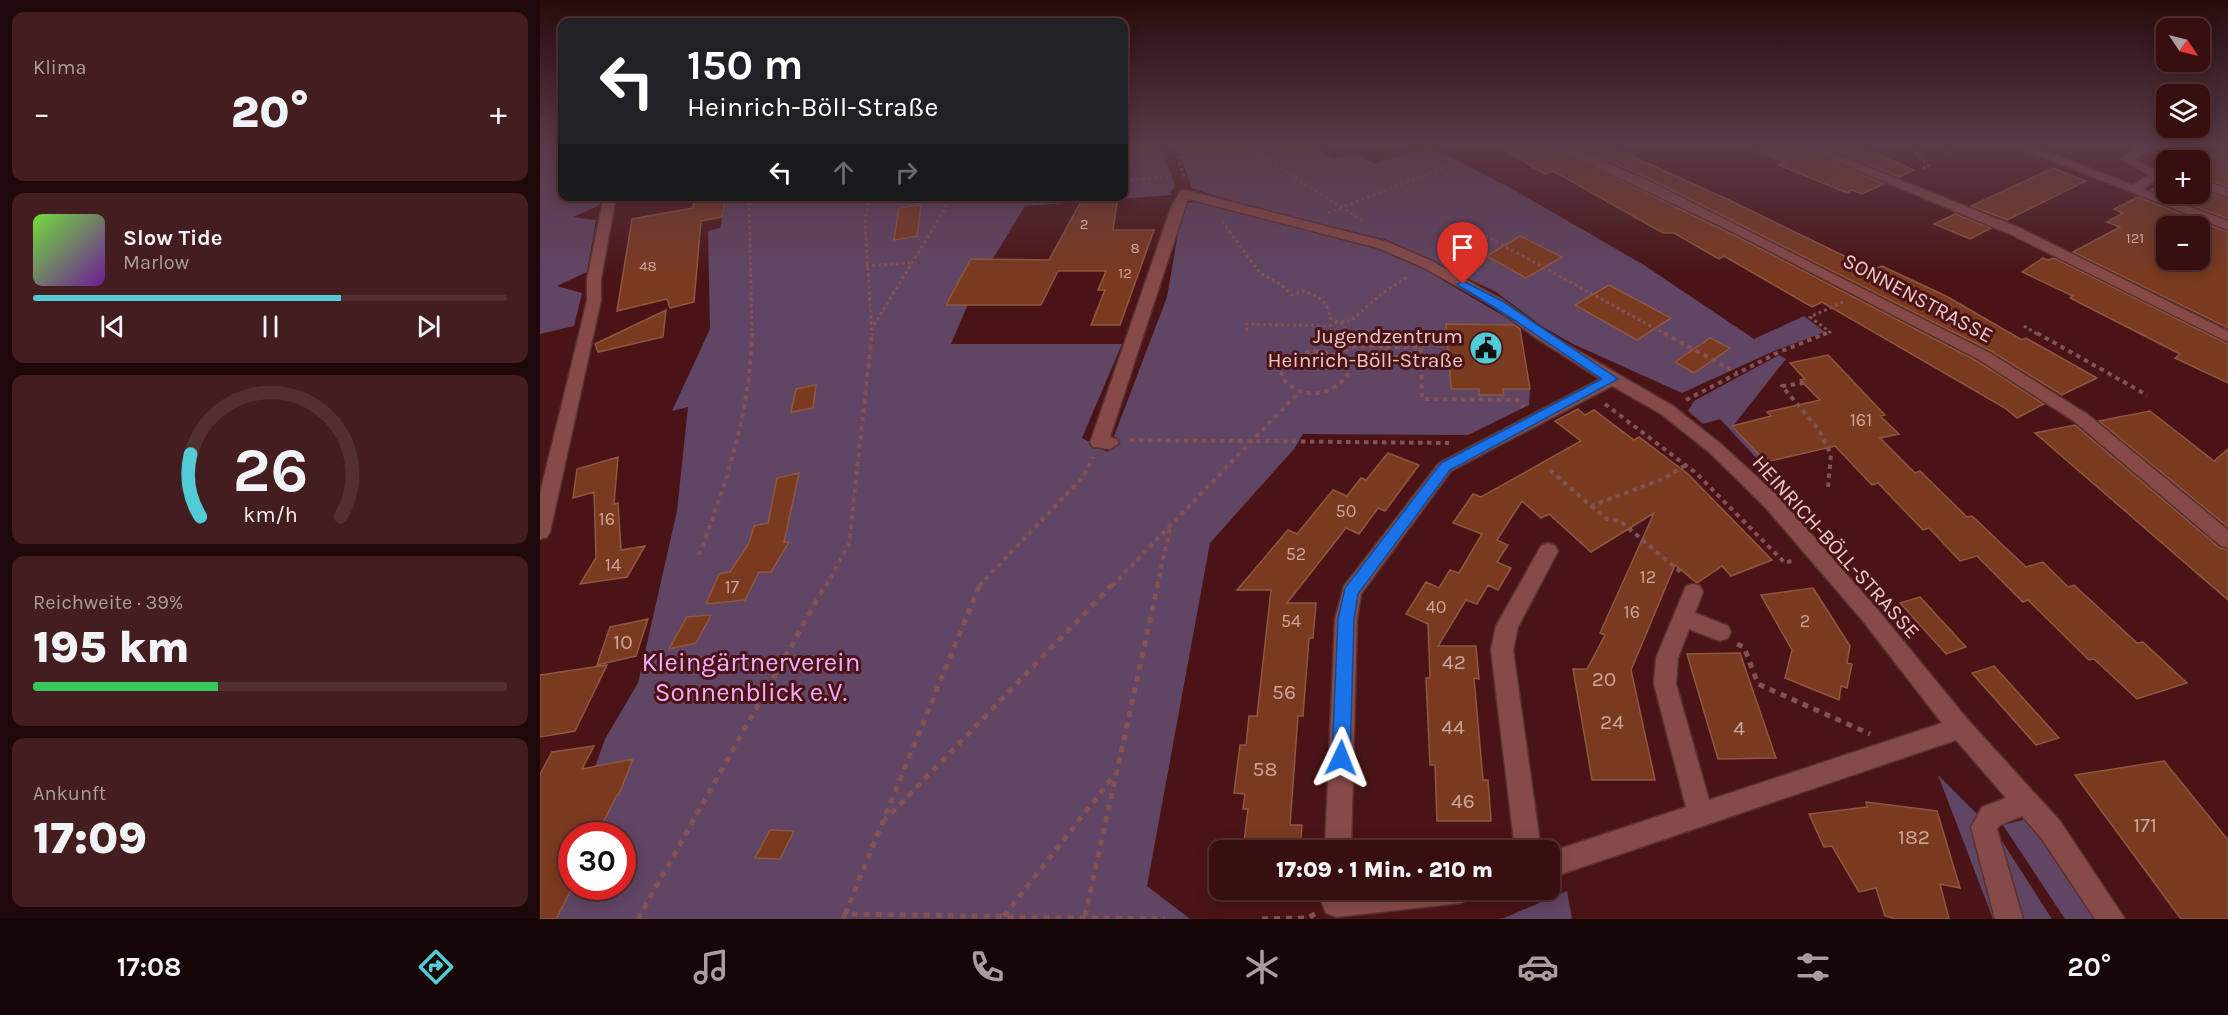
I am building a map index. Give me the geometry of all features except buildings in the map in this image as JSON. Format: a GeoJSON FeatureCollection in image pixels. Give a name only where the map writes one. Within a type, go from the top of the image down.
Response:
{"type":"FeatureCollection","features":[{"type":"Feature","properties":{"kind":"street","name":"SONNENSTRASSE"},"geometry":{"type":"LineString","coordinates":[[1653,188],[1984,356],[2081,418],[2228,541]]}},
{"type":"Feature","properties":{"kind":"street"},"geometry":{"type":"LineString","coordinates":[[1908,188],[2017,232],[2228,337]]}},
{"type":"Feature","properties":{"kind":"street"},"geometry":{"type":"LineString","coordinates":[[2128,188],[2228,226]]}},
{"type":"Feature","properties":{"kind":"street"},"geometry":{"type":"LineString","coordinates":[[2133,190],[2137,188]]}},
{"type":"Feature","properties":{"kind":"street"},"geometry":{"type":"LineString","coordinates":[[2213,188],[2228,193]]}},
{"type":"Feature","properties":{"kind":"street","name":"HEINRICH-BÖLL-STRASSE"},"geometry":{"type":"LineString","coordinates":[[1185,194],[1383,245],[1427,264],[1498,303],[1541,335],[1667,410],[1715,448],[1772,502],[1815,551],[1870,615],[1960,728],[2051,830],[2111,919]]}},
{"type":"Feature","properties":{"kind":"street"},"geometry":{"type":"LineString","coordinates":[[1105,443],[1178,205],[1185,194]]}},
{"type":"Feature","properties":{"kind":"street"},"geometry":{"type":"LineString","coordinates":[[540,532],[592,310],[594,279],[609,201]]}},
{"type":"Feature","properties":{"kind":"street"},"geometry":{"type":"LineString","coordinates":[[1338,840],[1346,619],[1351,592],[1445,467],[1612,379]]}},
{"type":"Feature","properties":{"kind":"street"},"geometry":{"type":"LineString","coordinates":[[1527,840],[1502,650],[1507,626],[1548,551]]}},
{"type":"Feature","properties":{"kind":"street"},"geometry":{"type":"LineString","coordinates":[[1693,592],[1667,658],[1665,684],[1701,815]]}},
{"type":"Feature","properties":{"kind":"street"},"geometry":{"type":"LineString","coordinates":[[1682,617],[1720,632]]}},
{"type":"Feature","properties":{"kind":"street"},"geometry":{"type":"LineString","coordinates":[[1560,862],[1960,728]]}},
{"type":"Feature","properties":{"kind":"street"},"geometry":{"type":"LineString","coordinates":[[2009,919],[1984,827],[1991,816],[2026,802]]}},
{"type":"Feature","properties":{"kind":"path"},"geometry":{"type":"LineString","coordinates":[[1185,194],[1188,188]]}},
{"type":"Feature","properties":{"kind":"path"},"geometry":{"type":"LineString","coordinates":[[1310,188],[1341,208]]}},
{"type":"Feature","properties":{"kind":"path"},"geometry":{"type":"LineString","coordinates":[[1300,225],[1392,188]]}},
{"type":"Feature","properties":{"kind":"path"},"geometry":{"type":"LineString","coordinates":[[1206,200],[1260,273],[1282,285],[1292,295],[1302,291],[1321,298],[1328,305],[1330,318],[1339,322],[1356,346]]}},
{"type":"Feature","properties":{"kind":"path"},"geometry":{"type":"LineString","coordinates":[[699,555],[729,477],[745,414],[751,351],[749,201]]}},
{"type":"Feature","properties":{"kind":"path"},"geometry":{"type":"LineString","coordinates":[[638,919],[849,544],[873,326],[864,223],[868,201]]}},
{"type":"Feature","properties":{"kind":"path"},"geometry":{"type":"LineString","coordinates":[[873,326],[945,209],[947,201]]}},
{"type":"Feature","properties":{"kind":"path"},"geometry":{"type":"LineString","coordinates":[[1479,232],[1737,373]]}},
{"type":"Feature","properties":{"kind":"path"},"geometry":{"type":"LineString","coordinates":[[866,266],[911,263]]}},
{"type":"Feature","properties":{"kind":"path"},"geometry":{"type":"LineString","coordinates":[[1247,331],[1246,324],[1329,326],[1351,321],[1381,294],[1427,264]]}},
{"type":"Feature","properties":{"kind":"path"},"geometry":{"type":"LineString","coordinates":[[1667,410],[1777,353],[1830,332],[1810,317],[1844,302]]}},
{"type":"Feature","properties":{"kind":"path"},"geometry":{"type":"LineString","coordinates":[[2024,326],[2146,395]]}},
{"type":"Feature","properties":{"kind":"path"},"geometry":{"type":"LineString","coordinates":[[1335,354],[1356,346],[1421,347],[1422,399],[1517,400],[1535,418]]}},
{"type":"Feature","properties":{"kind":"path"},"geometry":{"type":"LineString","coordinates":[[1386,347],[1384,357],[1421,358]]}},
{"type":"Feature","properties":{"kind":"path"},"geometry":{"type":"LineString","coordinates":[[1325,351],[1335,354],[1348,366],[1346,380],[1340,386],[1321,393],[1299,392],[1290,388],[1281,376],[1285,363],[1302,353],[1325,351]]}},
{"type":"Feature","properties":{"kind":"path"},"geometry":{"type":"LineString","coordinates":[[1804,383],[1782,386],[1819,430],[1831,455],[1828,487]]}},
{"type":"Feature","properties":{"kind":"path"},"geometry":{"type":"LineString","coordinates":[[1588,391],[1686,465],[1785,563],[1815,551]]}},
{"type":"Feature","properties":{"kind":"path"},"geometry":{"type":"LineString","coordinates":[[883,822],[1299,392]]}},
{"type":"Feature","properties":{"kind":"path"},"geometry":{"type":"LineString","coordinates":[[1165,919],[1085,916],[844,916],[979,585],[1083,477],[1105,443],[1127,440],[1489,443]]}},
{"type":"Feature","properties":{"kind":"path"},"geometry":{"type":"LineString","coordinates":[[1591,506],[1663,479],[1686,465]]}},
{"type":"Feature","properties":{"kind":"path"},"geometry":{"type":"LineString","coordinates":[[1550,470],[1607,519],[1620,521],[1703,592],[1702,595],[1693,592]]}},
{"type":"Feature","properties":{"kind":"path"},"geometry":{"type":"LineString","coordinates":[[1085,916],[1172,523]]}},
{"type":"Feature","properties":{"kind":"path"},"geometry":{"type":"LineString","coordinates":[[1720,632],[1718,636],[1744,647],[1758,684],[1904,747]]}},
{"type":"Feature","properties":{"kind":"path"},"geometry":{"type":"LineString","coordinates":[[1004,917],[1117,771]]}},
{"type":"Feature","properties":{"kind":"path"},"geometry":{"type":"LineString","coordinates":[[1263,919],[1307,918],[1331,900]]}},
{"type":"Feature","properties":{"kind":"green space"},"geometry":{"type":"Polygon","coordinates":[[[540,188],[558,188],[558,201],[601,201],[600,205],[573,217],[596,220],[587,272],[557,286],[582,293],[574,326],[540,334],[540,188]]]}},
{"type":"Feature","properties":{"kind":"green space"},"geometry":{"type":"Polygon","coordinates":[[[1128,188],[1173,188],[1170,192],[1172,195],[1128,198],[1128,188]]]}},
{"type":"Feature","properties":{"kind":"green space"},"geometry":{"type":"Polygon","coordinates":[[[1192,188],[1510,188],[1644,265],[1754,339],[1804,316],[1825,332],[1774,351],[1682,393],[1573,344],[1543,327],[1496,292],[1384,239],[1252,208],[1192,188]]]}},
{"type":"Feature","properties":{"kind":"green space","name":"Kleingärtnerverein Sonnenblick e.V."},"geometry":{"type":"Polygon","coordinates":[[[726,201],[1092,201],[1025,206],[974,290],[951,344],[1122,344],[1082,438],[1108,452],[1167,297],[1183,204],[1197,201],[1372,246],[1403,257],[1519,325],[1530,389],[1529,405],[1468,435],[1303,434],[1294,449],[1210,543],[1147,886],[1190,919],[540,919],[558,869],[558,900],[636,900],[636,822],[575,822],[605,739],[638,683],[677,511],[688,407],[672,411],[710,329],[708,231],[720,228],[726,201]]]}},
{"type":"Feature","properties":{"kind":"green space"},"geometry":{"type":"Polygon","coordinates":[[[1779,355],[1786,359],[1733,426],[1792,491],[1788,492],[1720,419],[1703,424],[1688,411],[1694,401],[1779,355]]]}},
{"type":"Feature","properties":{"kind":"green space"},"geometry":{"type":"Polygon","coordinates":[[[1938,775],[1998,835],[2052,919],[1993,919],[1938,775]]]}},
{"type":"Feature","properties":{"kind":"green space"},"geometry":{"type":"Polygon","coordinates":[[[2027,819],[2094,919],[2065,919],[2003,825],[2027,819]]]}},
{"type":"Feature","properties":{"kind":"green space"},"geometry":{"type":"Polygon","coordinates":[[[1567,891],[1572,919],[1496,919],[1504,918],[1546,900],[1560,900],[1560,894],[1567,891]]]}},
{"type":"Feature","properties":{"kind":"place","name":"Jugendzentrum Heinrich-Böll-Straße"},"geometry":{"type":"Point","coordinates":[1486,348]}},
{"type":"Feature","properties":{"kind":"route"},"geometry":{"type":"LineString","coordinates":[[1341,758],[1346,619],[1351,592],[1445,467],[1612,379],[1541,335],[1498,303],[1463,284]]}}]}
